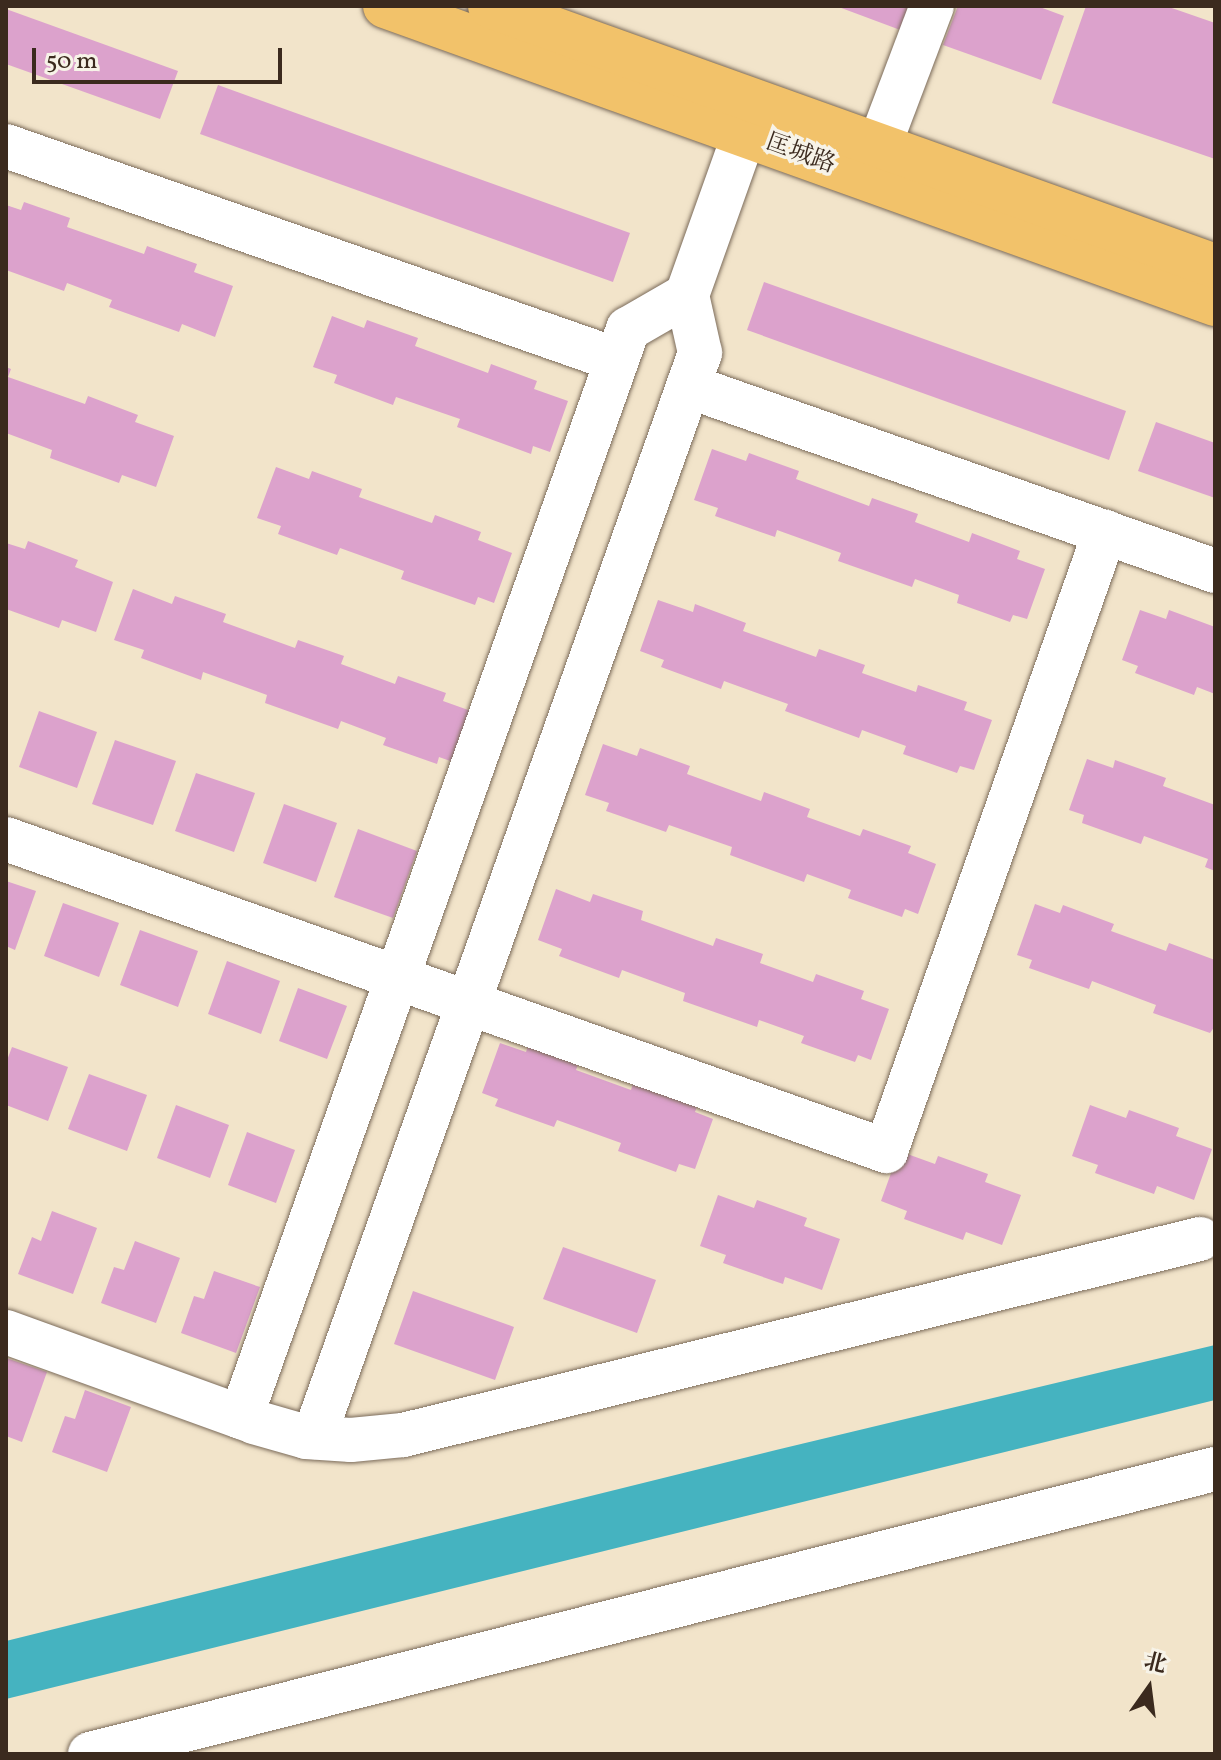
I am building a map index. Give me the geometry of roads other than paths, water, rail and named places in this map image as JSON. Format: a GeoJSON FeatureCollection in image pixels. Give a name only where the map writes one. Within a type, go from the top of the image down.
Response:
{"type":"FeatureCollection","features":[{"type":"Feature","properties":{"kind":"main road","name":"匡城路"},"geometry":{"type":"LineString","coordinates":[[385,6],[1215,304]]}},
{"type":"Feature","properties":{"kind":"main road","name":"匡城路"},"geometry":{"type":"LineString","coordinates":[[490,6],[1215,266]]}},
{"type":"Feature","properties":{"kind":"street"},"geometry":{"type":"LineString","coordinates":[[879,146],[932,6]]}},
{"type":"Feature","properties":{"kind":"street"},"geometry":{"type":"LineString","coordinates":[[314,1437],[700,353],[687,295],[744,135]]}},
{"type":"Feature","properties":{"kind":"street"},"geometry":{"type":"LineString","coordinates":[[6,146],[617,360]]}},
{"type":"Feature","properties":{"kind":"street"},"geometry":{"type":"LineString","coordinates":[[241,1417],[628,329],[687,295]]}},
{"type":"Feature","properties":{"kind":"street"},"geometry":{"type":"LineString","coordinates":[[688,386],[1215,571]]}},
{"type":"Feature","properties":{"kind":"street"},"geometry":{"type":"LineString","coordinates":[[6,839],[886,1151],[1105,532]]}},
{"type":"Feature","properties":{"kind":"street"},"geometry":{"type":"LineString","coordinates":[[6,1332],[241,1417],[314,1437],[351,1440],[403,1435],[1200,1239]]}},
{"type":"Feature","properties":{"kind":"street"},"geometry":{"type":"LineString","coordinates":[[90,1754],[1215,1469]]}},
{"type":"Feature","properties":{"kind":"water"},"geometry":{"type":"Polygon","coordinates":[[[1215,1345],[1215,1400],[6,1699],[6,1641],[776,1450],[1215,1345]]]}}]}
